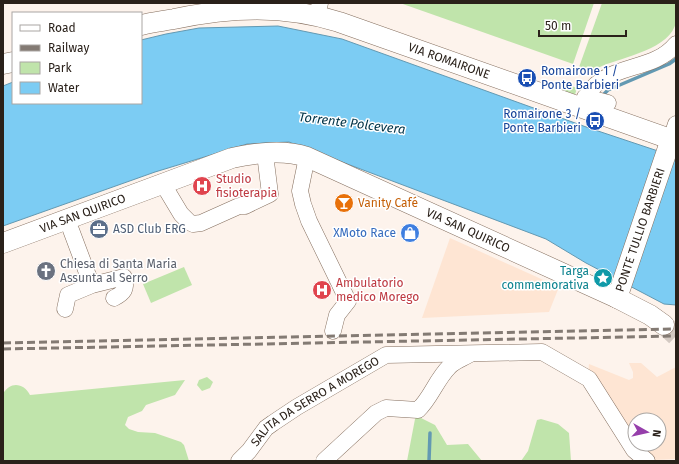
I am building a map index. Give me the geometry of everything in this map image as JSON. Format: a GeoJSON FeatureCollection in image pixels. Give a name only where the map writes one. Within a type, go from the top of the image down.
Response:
{"type":"FeatureCollection","features":[{"type":"Feature","properties":{"kind":"main road","name":"VIA ROMAIRONE"},"geometry":{"type":"LineString","coordinates":[[142,26],[233,9],[319,9],[339,22],[583,102],[672,139]]}},
{"type":"Feature","properties":{"kind":"main road","name":"PONTE TULLIO BARBIERI"},"geometry":{"type":"LineString","coordinates":[[620,290],[672,139]]}},
{"type":"Feature","properties":{"kind":"main road","name":"VIA SAN QUIRICO"},"geometry":{"type":"LineString","coordinates":[[3,242],[232,158],[267,152],[292,153],[307,157],[620,290],[664,325]]}},
{"type":"Feature","properties":{"kind":"street"},"geometry":{"type":"LineString","coordinates":[[608,103],[583,102],[591,88],[601,80],[616,72],[652,60],[670,52],[676,44]]}},
{"type":"Feature","properties":{"kind":"street"},"geometry":{"type":"LineString","coordinates":[[163,184],[185,219],[193,224],[201,223],[239,206],[245,206],[270,194],[266,162],[267,152]]}},
{"type":"Feature","properties":{"kind":"street"},"geometry":{"type":"LineString","coordinates":[[307,157],[300,191],[303,204],[309,221],[348,301],[337,315],[333,331]]}},
{"type":"Feature","properties":{"kind":"street"},"geometry":{"type":"LineString","coordinates":[[71,230],[91,282]]}},
{"type":"Feature","properties":{"kind":"street"},"geometry":{"type":"LineString","coordinates":[[65,309],[68,294],[91,282],[124,278],[124,291],[114,298]]}},
{"type":"Feature","properties":{"kind":"street","name":"SALITA DA SERRO A MOREGO"},"geometry":{"type":"LineString","coordinates":[[239,461],[249,452],[266,428],[272,423],[386,355],[542,352],[589,379],[634,450],[647,461]]}},
{"type":"Feature","properties":{"kind":"street","name":"SALITA DA SERRO A MOREGO"},"geometry":{"type":"LineString","coordinates":[[324,461],[381,410],[386,408],[418,410],[426,403],[439,379],[450,365],[472,353]]}},
{"type":"Feature","properties":{"kind":"shaded area"},"geometry":{"type":"Polygon","coordinates":[[[450,238],[559,287],[549,312],[422,318],[450,238]]]}},
{"type":"Feature","properties":{"kind":"shaded area"},"geometry":{"type":"Polygon","coordinates":[[[629,363],[641,363],[657,377],[676,367],[676,459],[654,460],[649,458],[645,452],[667,452],[667,412],[627,412],[627,427],[588,374],[589,364],[629,380],[633,378],[633,372],[629,363]]]}},
{"type":"Feature","properties":{"kind":"green space"},"geometry":{"type":"Polygon","coordinates":[[[400,3],[594,3],[573,64],[400,3]]]}},
{"type":"Feature","properties":{"kind":"green space"},"geometry":{"type":"Polygon","coordinates":[[[602,3],[676,3],[676,22],[672,31],[665,39],[656,45],[645,51],[602,66],[589,74],[578,70],[602,3]]]}},
{"type":"Feature","properties":{"kind":"green space"},"geometry":{"type":"Polygon","coordinates":[[[557,81],[577,88],[574,98],[561,93],[557,81]]]}},
{"type":"Feature","properties":{"kind":"green space"},"geometry":{"type":"Polygon","coordinates":[[[184,267],[192,285],[151,303],[143,284],[184,267]]]}},
{"type":"Feature","properties":{"kind":"green space"},"geometry":{"type":"Polygon","coordinates":[[[207,377],[213,382],[210,388],[202,391],[197,385],[199,380],[207,377]]]}},
{"type":"Feature","properties":{"kind":"green space"},"geometry":{"type":"Polygon","coordinates":[[[185,380],[175,395],[146,405],[142,411],[128,417],[125,425],[129,429],[138,432],[155,433],[181,442],[184,445],[189,461],[3,461],[3,394],[13,385],[21,386],[30,395],[185,380]]]}},
{"type":"Feature","properties":{"kind":"green space"},"geometry":{"type":"Polygon","coordinates":[[[417,416],[435,425],[447,445],[468,444],[482,461],[407,461],[415,419],[417,416]]]}},
{"type":"Feature","properties":{"kind":"green space"},"geometry":{"type":"Polygon","coordinates":[[[541,419],[558,424],[569,433],[571,461],[521,461],[528,451],[537,420],[541,419]]]}},
{"type":"Feature","properties":{"kind":"water","name":"Torrente Polcevera"},"geometry":{"type":"Polygon","coordinates":[[[278,26],[342,39],[589,128],[676,157],[676,305],[664,304],[586,263],[546,239],[289,142],[247,144],[155,172],[3,226],[3,86],[12,82],[12,104],[142,104],[142,40],[199,28],[278,26]]]}},
{"type":"Feature","properties":{"kind":"waterway"},"geometry":{"type":"LineString","coordinates":[[601,97],[608,90],[669,64],[676,59]]}},
{"type":"Feature","properties":{"kind":"waterway"},"geometry":{"type":"LineString","coordinates":[[429,461],[430,433]]}},
{"type":"Feature","properties":{"kind":"tunnel"},"geometry":{"type":"LineString","coordinates":[[664,325],[676,336]]}},
{"type":"Feature","properties":{"kind":"railway"},"geometry":{"type":"LineString","coordinates":[[3,343],[676,329]]}},
{"type":"Feature","properties":{"kind":"railway"},"geometry":{"type":"LineString","coordinates":[[3,349],[676,336]]}},
{"type":"Feature","properties":{"kind":"place","name":"Romairone 1 / Ponte Barbieri"},"geometry":{"type":"Point","coordinates":[527,78]}},
{"type":"Feature","properties":{"kind":"place","name":"Romairone 3 / Ponte Barbieri"},"geometry":{"type":"Point","coordinates":[595,121]}},
{"type":"Feature","properties":{"kind":"place","name":"Studio fisioterapia"},"geometry":{"type":"Point","coordinates":[202,186]}},
{"type":"Feature","properties":{"kind":"place","name":"Vanity Café"},"geometry":{"type":"Point","coordinates":[344,203]}},
{"type":"Feature","properties":{"kind":"place","name":"ASD Club ERG"},"geometry":{"type":"Point","coordinates":[99,229]}},
{"type":"Feature","properties":{"kind":"place","name":"XMoto Race"},"geometry":{"type":"Point","coordinates":[410,233]}},
{"type":"Feature","properties":{"kind":"place","name":"Chiesa di Santa Maria Assunta al Serro"},"geometry":{"type":"Point","coordinates":[46,271]}},
{"type":"Feature","properties":{"kind":"place","name":"Targa commemorativa"},"geometry":{"type":"Point","coordinates":[603,278]}},
{"type":"Feature","properties":{"kind":"place","name":"Ambulatorio medico Morego"},"geometry":{"type":"Point","coordinates":[322,290]}}]}
